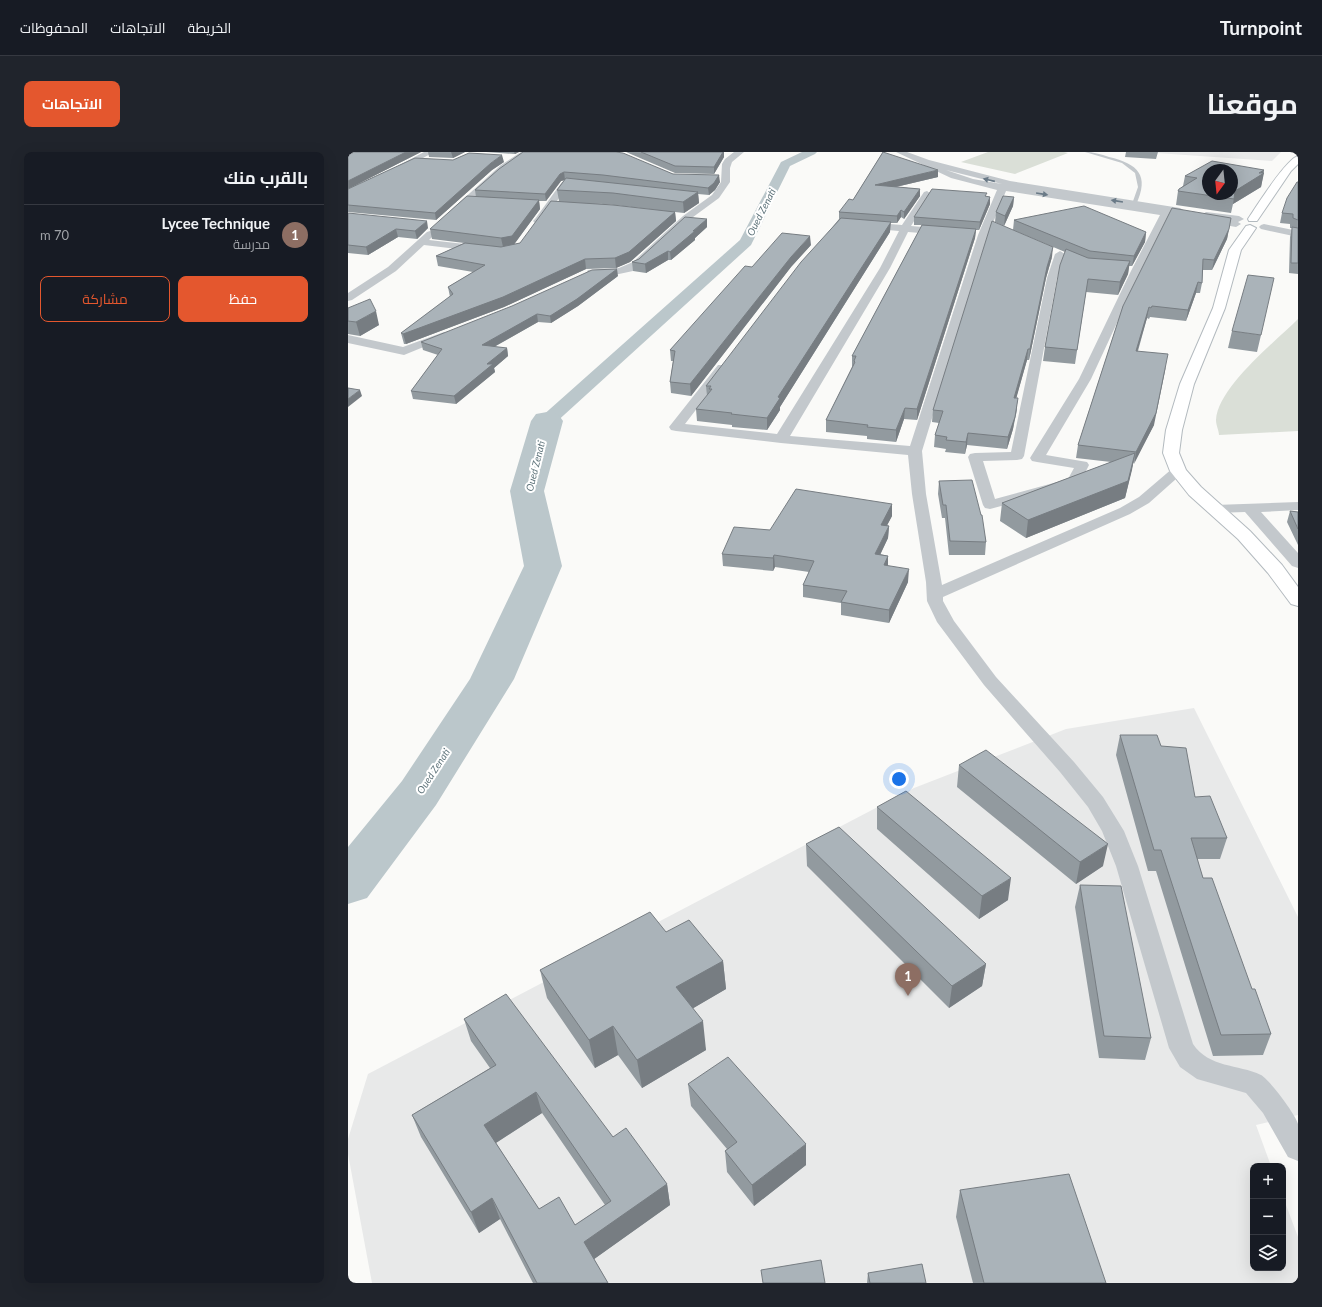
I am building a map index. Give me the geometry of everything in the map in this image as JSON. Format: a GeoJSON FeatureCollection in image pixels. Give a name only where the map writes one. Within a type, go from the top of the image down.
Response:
{"type":"FeatureCollection","features":[{"type":"Feature","properties":{"kind":"main road"},"geometry":{"type":"LineString","coordinates":[[1298,159],[1288,169],[1235,250],[1220,308],[1187,384],[1174,430],[1171,453],[1178,471],[1195,491],[1244,536],[1275,569],[1298,600]]}},
{"type":"Feature","properties":{"kind":"street"},"geometry":{"type":"LineString","coordinates":[[388,173],[430,152]]}},
{"type":"Feature","properties":{"kind":"street"},"geometry":{"type":"LineString","coordinates":[[445,220],[496,173],[527,152]]}},
{"type":"Feature","properties":{"kind":"street"},"geometry":{"type":"LineString","coordinates":[[580,276],[590,272],[617,272],[635,265],[686,218],[710,200],[724,186],[721,179],[725,165],[728,160],[740,152]]}},
{"type":"Feature","properties":{"kind":"street"},"geometry":{"type":"LineString","coordinates":[[900,152],[926,162],[934,168],[956,177],[1166,213],[1192,215]]}},
{"type":"Feature","properties":{"kind":"street"},"geometry":{"type":"LineString","coordinates":[[500,157],[516,159]]}},
{"type":"Feature","properties":{"kind":"street"},"geometry":{"type":"LineString","coordinates":[[414,160],[430,161]]}},
{"type":"Feature","properties":{"kind":"street"},"geometry":{"type":"LineString","coordinates":[[531,231],[565,184],[592,186]]}},
{"type":"Feature","properties":{"kind":"street"},"geometry":{"type":"LineString","coordinates":[[1006,186],[1134,204],[1192,215],[1298,230]]}},
{"type":"Feature","properties":{"kind":"street"},"geometry":{"type":"LineString","coordinates":[[1006,186],[985,230],[915,451],[918,494],[934,582],[935,601],[946,622],[990,681],[1067,767],[1096,802],[1113,831],[1127,866],[1182,1048],[1189,1059],[1206,1071],[1254,1084],[1272,1105],[1298,1148]]}},
{"type":"Feature","properties":{"kind":"street"},"geometry":{"type":"LineString","coordinates":[[781,439],[885,268],[905,228],[927,194]]}},
{"type":"Feature","properties":{"kind":"street"},"geometry":{"type":"LineString","coordinates":[[696,199],[710,200]]}},
{"type":"Feature","properties":{"kind":"street"},"geometry":{"type":"LineString","coordinates":[[466,201],[481,202]]}},
{"type":"Feature","properties":{"kind":"street"},"geometry":{"type":"LineString","coordinates":[[534,205],[564,206]]}},
{"type":"Feature","properties":{"kind":"street"},"geometry":{"type":"LineString","coordinates":[[1060,254],[1052,278],[1017,456],[975,456],[990,505],[1074,482],[1082,465],[1037,458],[1085,379],[1132,270],[1166,213]]}},
{"type":"Feature","properties":{"kind":"street"},"geometry":{"type":"LineString","coordinates":[[672,216],[698,220]]}},
{"type":"Feature","properties":{"kind":"street"},"geometry":{"type":"LineString","coordinates":[[1252,223],[1298,234]]}},
{"type":"Feature","properties":{"kind":"street"},"geometry":{"type":"LineString","coordinates":[[853,224],[959,233]]}},
{"type":"Feature","properties":{"kind":"street"},"geometry":{"type":"LineString","coordinates":[[348,298],[392,269],[436,229]]}},
{"type":"Feature","properties":{"kind":"street"},"geometry":{"type":"LineString","coordinates":[[422,242],[488,250]]}},
{"type":"Feature","properties":{"kind":"street"},"geometry":{"type":"LineString","coordinates":[[348,339],[404,351],[453,332]]}},
{"type":"Feature","properties":{"kind":"street"},"geometry":{"type":"LineString","coordinates":[[729,358],[676,428],[915,451]]}},
{"type":"Feature","properties":{"kind":"street"},"geometry":{"type":"LineString","coordinates":[[934,595],[1125,511],[1155,491],[1178,471]]}},
{"type":"Feature","properties":{"kind":"street"},"geometry":{"type":"LineString","coordinates":[[1215,509],[1298,506]]}},
{"type":"Feature","properties":{"kind":"street"},"geometry":{"type":"LineString","coordinates":[[1249,508],[1298,563]]}},
{"type":"Feature","properties":{"kind":"lane"},"geometry":{"type":"LineString","coordinates":[[1087,152],[1124,162],[1137,172],[1140,187],[1134,204]]}},
{"type":"Feature","properties":{"kind":"shaded area"},"geometry":{"type":"Polygon","coordinates":[[[988,152],[1068,153],[1015,174],[961,162],[988,152]]]}},
{"type":"Feature","properties":{"kind":"shaded area"},"geometry":{"type":"Polygon","coordinates":[[[1142,152],[1281,152],[1272,161],[1142,152]]]}},
{"type":"Feature","properties":{"kind":"shaded area"},"geometry":{"type":"Polygon","coordinates":[[[1298,319],[1298,431],[1219,435],[1216,420],[1219,407],[1226,394],[1262,352],[1298,319]]]}},
{"type":"Feature","properties":{"kind":"shaded area"},"geometry":{"type":"Polygon","coordinates":[[[1194,708],[1298,917],[1298,1115],[1256,1125],[1270,1163],[1250,1163],[1250,1271],[1286,1271],[1286,1205],[1298,1237],[1298,1283],[372,1283],[348,1154],[348,1139],[368,1074],[914,788],[1066,729],[1194,708]]]}},
{"type":"Feature","properties":{"kind":"building"},"geometry":{"type":"Polygon","coordinates":[[[354,152],[406,152],[348,181],[348,155],[354,152]]]}},
{"type":"Feature","properties":{"kind":"building"},"geometry":{"type":"Polygon","coordinates":[[[523,152],[616,152],[623,153],[673,174],[719,175],[714,183],[708,188],[603,175],[564,172],[560,174],[545,194],[475,190],[499,169],[523,152]]]}},
{"type":"Feature","properties":{"kind":"building"},"geometry":{"type":"Polygon","coordinates":[[[641,152],[723,152],[714,167],[675,166],[641,152]]]}},
{"type":"Feature","properties":{"kind":"building"},"geometry":{"type":"Polygon","coordinates":[[[883,152],[938,170],[875,185],[920,189],[904,212],[901,210],[897,216],[839,212],[849,199],[853,200],[883,152]]]}},
{"type":"Feature","properties":{"kind":"building"},"geometry":{"type":"Polygon","coordinates":[[[469,153],[502,155],[435,213],[348,205],[348,189],[415,158],[453,160],[469,153]]]}},
{"type":"Feature","properties":{"kind":"building"},"geometry":{"type":"Polygon","coordinates":[[[1212,161],[1229,164],[1207,164],[1212,161]]]}},
{"type":"Feature","properties":{"kind":"building"},"geometry":{"type":"Polygon","coordinates":[[[1238,166],[1264,170],[1259,173],[1264,173],[1238,189],[1238,166]]]}},
{"type":"Feature","properties":{"kind":"building"},"geometry":{"type":"Polygon","coordinates":[[[1202,167],[1202,194],[1178,191],[1179,189],[1197,178],[1185,176],[1202,167]]]}},
{"type":"Feature","properties":{"kind":"building"},"geometry":{"type":"Polygon","coordinates":[[[566,178],[698,192],[683,202],[613,193],[557,190],[566,178]]]}},
{"type":"Feature","properties":{"kind":"building"},"geometry":{"type":"Polygon","coordinates":[[[1297,182],[1298,220],[1293,218],[1293,214],[1282,213],[1287,198],[1297,182]]]}},
{"type":"Feature","properties":{"kind":"building"},"geometry":{"type":"Polygon","coordinates":[[[932,189],[987,193],[985,196],[990,197],[980,222],[914,217],[932,189]]]}},
{"type":"Feature","properties":{"kind":"building"},"geometry":{"type":"Polygon","coordinates":[[[467,196],[539,200],[512,236],[501,238],[430,229],[467,196]]]}},
{"type":"Feature","properties":{"kind":"building"},"geometry":{"type":"Polygon","coordinates":[[[1003,196],[1014,197],[1005,216],[996,212],[1003,196]]]}},
{"type":"Feature","properties":{"kind":"building"},"geometry":{"type":"Polygon","coordinates":[[[551,201],[613,205],[675,212],[629,252],[615,258],[585,259],[503,297],[403,334],[401,333],[453,294],[448,287],[485,265],[436,256],[465,243],[501,247],[520,243],[551,201]]]}},
{"type":"Feature","properties":{"kind":"building"},"geometry":{"type":"Polygon","coordinates":[[[1084,206],[1146,232],[1134,256],[1090,251],[1014,220],[1084,206]]]}},
{"type":"Feature","properties":{"kind":"building"},"geometry":{"type":"Polygon","coordinates":[[[1172,208],[1231,218],[1229,229],[1214,260],[1203,259],[1202,283],[1198,282],[1188,310],[1152,306],[1151,308],[1149,307],[1136,351],[1168,354],[1156,413],[1136,452],[1078,445],[1123,306],[1172,208]]]}},
{"type":"Feature","properties":{"kind":"building"},"geometry":{"type":"Polygon","coordinates":[[[348,213],[427,221],[415,231],[396,229],[366,247],[348,245],[348,213]]]}},
{"type":"Feature","properties":{"kind":"building"},"geometry":{"type":"Polygon","coordinates":[[[685,217],[707,219],[670,252],[668,251],[645,264],[632,262],[639,259],[685,217]]]}},
{"type":"Feature","properties":{"kind":"building"},"geometry":{"type":"Polygon","coordinates":[[[841,218],[891,222],[778,397],[780,398],[767,418],[696,409],[712,389],[709,389],[711,386],[706,386],[801,262],[841,218]]]}},
{"type":"Feature","properties":{"kind":"building"},"geometry":{"type":"Polygon","coordinates":[[[992,221],[1053,247],[1047,267],[1030,349],[1028,349],[1014,398],[1018,398],[1015,417],[1008,437],[968,433],[966,442],[946,440],[947,437],[935,435],[943,411],[933,410],[992,221]]]}},
{"type":"Feature","properties":{"kind":"building"},"geometry":{"type":"Polygon","coordinates":[[[922,225],[976,229],[917,409],[905,408],[896,430],[826,420],[855,362],[856,356],[852,356],[922,225]]]}},
{"type":"Feature","properties":{"kind":"building"},"geometry":{"type":"Polygon","coordinates":[[[1292,227],[1298,228],[1298,263],[1291,263],[1292,227]]]}},
{"type":"Feature","properties":{"kind":"building"},"geometry":{"type":"Polygon","coordinates":[[[782,233],[810,236],[791,257],[690,384],[670,382],[675,351],[670,350],[745,266],[752,267],[782,233]]]}},
{"type":"Feature","properties":{"kind":"building"},"geometry":{"type":"Polygon","coordinates":[[[1066,249],[1088,258],[1130,261],[1120,282],[1088,279],[1077,350],[1045,347],[1060,265],[1066,249]]]}},
{"type":"Feature","properties":{"kind":"building"},"geometry":{"type":"Polygon","coordinates":[[[617,269],[577,299],[550,316],[537,314],[482,345],[507,348],[487,364],[493,364],[454,396],[411,391],[442,349],[421,342],[512,306],[592,270],[617,269]]]}},
{"type":"Feature","properties":{"kind":"building"},"geometry":{"type":"Polygon","coordinates":[[[1248,275],[1274,278],[1261,335],[1232,331],[1248,275]]]}},
{"type":"Feature","properties":{"kind":"building"},"geometry":{"type":"Polygon","coordinates":[[[370,299],[376,311],[356,322],[348,321],[348,308],[370,299]]]}},
{"type":"Feature","properties":{"kind":"building"},"geometry":{"type":"Polygon","coordinates":[[[348,388],[360,390],[348,399],[348,388]]]}},
{"type":"Feature","properties":{"kind":"building"},"geometry":{"type":"Polygon","coordinates":[[[1135,453],[1128,481],[1028,520],[1002,503],[1135,453]]]}},
{"type":"Feature","properties":{"kind":"building"},"geometry":{"type":"Polygon","coordinates":[[[972,480],[982,515],[986,542],[950,541],[946,505],[943,505],[939,481],[972,480]]]}},
{"type":"Feature","properties":{"kind":"building"},"geometry":{"type":"Polygon","coordinates":[[[796,489],[892,504],[881,525],[889,526],[875,554],[888,556],[884,565],[909,569],[889,610],[841,602],[847,591],[803,585],[814,561],[774,555],[773,558],[722,554],[734,527],[770,530],[796,489]]]}},
{"type":"Feature","properties":{"kind":"building"},"geometry":{"type":"Polygon","coordinates":[[[1290,511],[1298,512],[1298,529],[1290,511]]]}},
{"type":"Feature","properties":{"kind":"building"},"geometry":{"type":"Polygon","coordinates":[[[1120,735],[1157,735],[1161,746],[1186,748],[1195,797],[1210,796],[1227,838],[1191,838],[1203,878],[1212,878],[1252,989],[1255,989],[1271,1034],[1221,1035],[1161,850],[1154,850],[1120,735]]]}},
{"type":"Feature","properties":{"kind":"building"},"geometry":{"type":"Polygon","coordinates":[[[986,750],[1108,844],[1080,862],[959,765],[986,750]]]}},
{"type":"Feature","properties":{"kind":"building"},"geometry":{"type":"Polygon","coordinates":[[[906,791],[1011,878],[982,896],[877,807],[906,791]]]}},
{"type":"Feature","properties":{"kind":"building"},"geometry":{"type":"Polygon","coordinates":[[[839,827],[986,964],[952,986],[806,844],[839,827]]]}},
{"type":"Feature","properties":{"kind":"building"},"geometry":{"type":"Polygon","coordinates":[[[1080,885],[1121,886],[1151,1038],[1104,1036],[1080,885]]]}},
{"type":"Feature","properties":{"kind":"building"},"geometry":{"type":"Polygon","coordinates":[[[650,912],[666,932],[689,920],[723,961],[676,987],[703,1021],[637,1060],[613,1026],[589,1040],[540,970],[650,912]]]}},
{"type":"Feature","properties":{"kind":"building"},"geometry":{"type":"Polygon","coordinates":[[[506,994],[613,1137],[626,1128],[667,1184],[584,1242],[608,1283],[537,1283],[492,1198],[471,1212],[412,1115],[496,1065],[464,1019],[506,994]],[[536,1092],[484,1125],[539,1209],[559,1197],[575,1225],[611,1201],[536,1092]]]}},
{"type":"Feature","properties":{"kind":"building"},"geometry":{"type":"Polygon","coordinates":[[[728,1057],[806,1144],[752,1185],[725,1151],[737,1142],[688,1084],[728,1057]]]}},
{"type":"Feature","properties":{"kind":"building"},"geometry":{"type":"Polygon","coordinates":[[[1069,1174],[1106,1283],[984,1283],[960,1190],[1069,1174]]]}},
{"type":"Feature","properties":{"kind":"building"},"geometry":{"type":"Polygon","coordinates":[[[821,1260],[825,1283],[763,1283],[761,1270],[821,1260]]]}},
{"type":"Feature","properties":{"kind":"building"},"geometry":{"type":"Polygon","coordinates":[[[922,1264],[926,1283],[870,1283],[868,1273],[922,1264]]]}},
{"type":"Feature","properties":{"kind":"waterway","name":"Oued Zenati"},"geometry":{"type":"LineString","coordinates":[[547,421],[746,242],[785,164],[811,152]]}},
{"type":"Feature","properties":{"kind":"waterway","name":"Oued Zenati"},"geometry":{"type":"LineString","coordinates":[[348,884],[419,793],[492,679],[543,566],[527,491],[547,421]]}},
{"type":"Feature","properties":{"kind":"place","name":"Lycee Technique"},"geometry":{"type":"Point","coordinates":[908,996]}}]}
